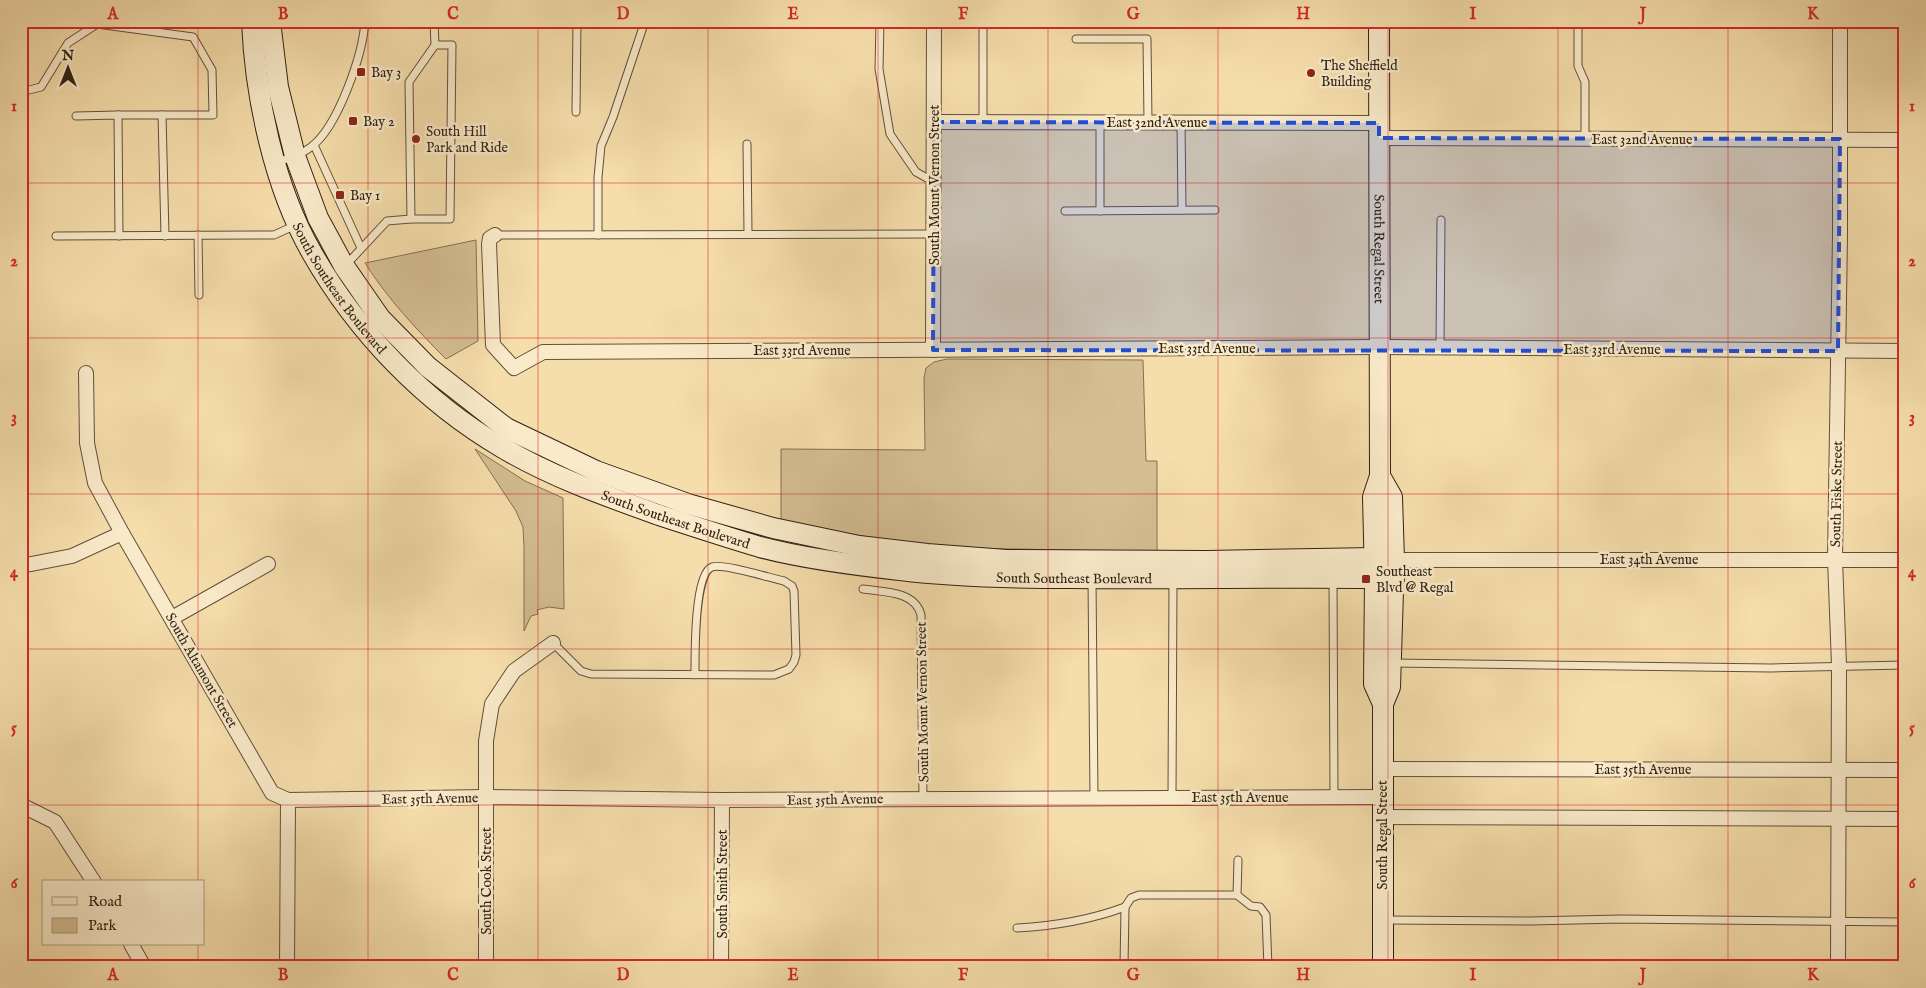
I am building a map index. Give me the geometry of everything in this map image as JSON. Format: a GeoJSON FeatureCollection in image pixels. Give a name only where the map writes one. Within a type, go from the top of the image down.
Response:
{"type":"FeatureCollection","features":[{"type":"Feature","properties":{"kind":"main road","name":"South Southeast Boulevard"},"geometry":{"type":"LineString","coordinates":[[252,21],[253,60],[276,163],[288,201],[311,252],[351,312],[404,374],[456,418],[502,448],[548,472],[635,507],[773,550],[901,571],[990,577],[1333,578],[1385,567]]}},
{"type":"Feature","properties":{"kind":"main road","name":"South Southeast Boulevard"},"geometry":{"type":"LineString","coordinates":[[270,21],[278,87],[295,156],[318,218],[344,266],[380,318],[428,367],[506,428],[596,471],[688,504],[773,528],[859,546],[947,556],[1026,560],[1207,560],[1385,567]]}},
{"type":"Feature","properties":{"kind":"main road","name":"South Regal Street"},"geometry":{"type":"LineString","coordinates":[[1379,21],[1380,476],[1373,497],[1385,567],[1391,663],[1390,686],[1383,704],[1383,967]]}},
{"type":"Feature","properties":{"kind":"main road","name":"South Regal Street"},"geometry":{"type":"LineString","coordinates":[[1380,476],[1392,497],[1393,532],[1385,567],[1374,684],[1383,704]]}},
{"type":"Feature","properties":{"kind":"street","name":"South Mount Vernon Street"},"geometry":{"type":"LineString","coordinates":[[934,21],[934,350]]}},
{"type":"Feature","properties":{"kind":"street","name":"South Fiske Street"},"geometry":{"type":"LineString","coordinates":[[1838,967],[1838,665],[1835,559],[1840,21]]}},
{"type":"Feature","properties":{"kind":"street","name":"East 32nd Avenue"},"geometry":{"type":"LineString","coordinates":[[934,122],[1181,122],[1585,139],[1905,140]]}},
{"type":"Feature","properties":{"kind":"street","name":"East 33rd Avenue"},"geometry":{"type":"LineString","coordinates":[[496,235],[490,238],[489,244],[493,345],[514,368],[542,352],[1379,347],[1905,351]]}},
{"type":"Feature","properties":{"kind":"street","name":"South Altamont Street"},"geometry":{"type":"LineString","coordinates":[[86,373],[87,443],[95,483],[272,793],[288,800]]}},
{"type":"Feature","properties":{"kind":"street"},"geometry":{"type":"LineString","coordinates":[[21,566],[72,556],[122,533]]}},
{"type":"Feature","properties":{"kind":"street","name":"East 34th Avenue"},"geometry":{"type":"LineString","coordinates":[[1385,567],[1835,559],[1905,560]]}},
{"type":"Feature","properties":{"kind":"street"},"geometry":{"type":"LineString","coordinates":[[172,618],[268,564]]}},
{"type":"Feature","properties":{"kind":"street","name":"South Cook Street"},"geometry":{"type":"LineString","coordinates":[[486,967],[486,741],[492,704],[514,671],[553,643]]}},
{"type":"Feature","properties":{"kind":"street","name":"East 35th Avenue"},"geometry":{"type":"LineString","coordinates":[[1382,769],[1905,770]]}},
{"type":"Feature","properties":{"kind":"street","name":"East 35th Avenue"},"geometry":{"type":"LineString","coordinates":[[288,800],[486,797],[722,800],[1382,797]]}},
{"type":"Feature","properties":{"kind":"street"},"geometry":{"type":"LineString","coordinates":[[287,967],[288,800]]}},
{"type":"Feature","properties":{"kind":"street","name":"South Smith Street"},"geometry":{"type":"LineString","coordinates":[[721,967],[722,800]]}},
{"type":"Feature","properties":{"kind":"street"},"geometry":{"type":"LineString","coordinates":[[21,805],[55,822],[93,880]]}},
{"type":"Feature","properties":{"kind":"street"},"geometry":{"type":"LineString","coordinates":[[1382,817],[1905,819]]}},
{"type":"Feature","properties":{"kind":"street"},"geometry":{"type":"LineString","coordinates":[[132,946],[144,967]]}},
{"type":"Feature","properties":{"kind":"lane"},"geometry":{"type":"LineString","coordinates":[[276,163],[295,156],[314,145],[321,138],[343,102],[364,36],[365,21]]}},
{"type":"Feature","properties":{"kind":"lane"},"geometry":{"type":"LineString","coordinates":[[411,219],[409,82],[435,45],[434,21]]}},
{"type":"Feature","properties":{"kind":"lane"},"geometry":{"type":"LineString","coordinates":[[576,112],[577,21]]}},
{"type":"Feature","properties":{"kind":"lane"},"geometry":{"type":"LineString","coordinates":[[880,21],[879,69],[890,134],[916,172],[934,182]]}},
{"type":"Feature","properties":{"kind":"lane"},"geometry":{"type":"LineString","coordinates":[[1578,21],[1578,66],[1585,82],[1585,139]]}},
{"type":"Feature","properties":{"kind":"lane"},"geometry":{"type":"LineString","coordinates":[[983,23],[983,122]]}},
{"type":"Feature","properties":{"kind":"lane"},"geometry":{"type":"LineString","coordinates":[[21,92],[41,87],[68,43],[97,24],[193,37],[212,70],[213,115],[76,116]]}},
{"type":"Feature","properties":{"kind":"lane"},"geometry":{"type":"LineString","coordinates":[[598,235],[598,177],[601,146],[613,117],[643,27]]}},
{"type":"Feature","properties":{"kind":"lane"},"geometry":{"type":"LineString","coordinates":[[1076,39],[1147,39],[1148,122]]}},
{"type":"Feature","properties":{"kind":"lane"},"geometry":{"type":"LineString","coordinates":[[344,266],[387,221],[450,219],[452,45],[435,45]]}},
{"type":"Feature","properties":{"kind":"lane"},"geometry":{"type":"LineString","coordinates":[[162,115],[165,236]]}},
{"type":"Feature","properties":{"kind":"lane"},"geometry":{"type":"LineString","coordinates":[[118,116],[119,236]]}},
{"type":"Feature","properties":{"kind":"lane"},"geometry":{"type":"LineString","coordinates":[[1100,122],[1100,211]]}},
{"type":"Feature","properties":{"kind":"lane"},"geometry":{"type":"LineString","coordinates":[[1181,122],[1182,210]]}},
{"type":"Feature","properties":{"kind":"lane"},"geometry":{"type":"LineString","coordinates":[[747,144],[748,234]]}},
{"type":"Feature","properties":{"kind":"lane"},"geometry":{"type":"LineString","coordinates":[[314,145],[361,248]]}},
{"type":"Feature","properties":{"kind":"lane"},"geometry":{"type":"LineString","coordinates":[[1065,211],[1215,210]]}},
{"type":"Feature","properties":{"kind":"lane"},"geometry":{"type":"LineString","coordinates":[[1440,348],[1442,220]]}},
{"type":"Feature","properties":{"kind":"lane"},"geometry":{"type":"LineString","coordinates":[[56,236],[274,235],[298,224]]}},
{"type":"Feature","properties":{"kind":"lane"},"geometry":{"type":"LineString","coordinates":[[496,235],[933,234]]}},
{"type":"Feature","properties":{"kind":"lane"},"geometry":{"type":"LineString","coordinates":[[198,235],[199,295]]}},
{"type":"Feature","properties":{"kind":"lane"},"geometry":{"type":"LineString","coordinates":[[553,643],[581,671],[591,674],[695,675],[774,675],[782,673],[789,668],[794,662],[796,655],[794,591],[792,586],[784,581],[723,567],[711,567],[707,570],[704,576],[697,614],[695,675]]}},
{"type":"Feature","properties":{"kind":"lane"},"geometry":{"type":"LineString","coordinates":[[1092,578],[1094,798]]}},
{"type":"Feature","properties":{"kind":"lane"},"geometry":{"type":"LineString","coordinates":[[1333,578],[1334,797]]}},
{"type":"Feature","properties":{"kind":"lane"},"geometry":{"type":"LineString","coordinates":[[1172,797],[1173,579]]}},
{"type":"Feature","properties":{"kind":"lane","name":"South Mount Vernon Street"},"geometry":{"type":"LineString","coordinates":[[863,589],[902,595],[912,600],[919,607],[921,615],[923,798]]}},
{"type":"Feature","properties":{"kind":"lane"},"geometry":{"type":"LineString","coordinates":[[1391,663],[1771,668],[1838,665],[1905,666]]}},
{"type":"Feature","properties":{"kind":"lane"},"geometry":{"type":"LineString","coordinates":[[1238,860],[1238,895]]}},
{"type":"Feature","properties":{"kind":"lane"},"geometry":{"type":"LineString","coordinates":[[1124,967],[1125,907],[1131,898],[1139,895],[1238,895],[1251,906],[1260,907],[1266,914],[1268,967]]}},
{"type":"Feature","properties":{"kind":"lane"},"geometry":{"type":"LineString","coordinates":[[1017,928],[1044,927],[1099,916],[1125,907]]}},
{"type":"Feature","properties":{"kind":"lane"},"geometry":{"type":"LineString","coordinates":[[1383,920],[1530,921],[1631,919],[1905,922]]}},
{"type":"Feature","properties":{"kind":"highlighted area"},"geometry":{"type":"Polygon","coordinates":[[[934,122],[1379,123],[1379,138],[1840,139],[1838,351],[933,350],[934,122]]]}},
{"type":"Feature","properties":{"kind":"green space"},"geometry":{"type":"Polygon","coordinates":[[[1686,21],[1827,21],[1827,25],[1686,24],[1686,21]]]}},
{"type":"Feature","properties":{"kind":"green space"},"geometry":{"type":"Polygon","coordinates":[[[476,240],[478,341],[446,359],[403,313],[365,263],[476,240]]]}},
{"type":"Feature","properties":{"kind":"green space"},"geometry":{"type":"Polygon","coordinates":[[[947,359],[1143,360],[1146,461],[1157,461],[1157,552],[969,548],[878,539],[781,521],[781,449],[925,450],[924,378],[926,368],[934,362],[947,359]]]}},
{"type":"Feature","properties":{"kind":"green space"},"geometry":{"type":"Polygon","coordinates":[[[475,449],[525,481],[563,498],[564,609],[549,607],[537,610],[538,614],[531,616],[524,631],[523,527],[516,511],[475,449]]]}},
{"type":"Feature","properties":{"kind":"place","name":"Bay 3"},"geometry":{"type":"Point","coordinates":[361,72]}},
{"type":"Feature","properties":{"kind":"place","name":"The Sheffield Building"},"geometry":{"type":"Point","coordinates":[1311,73]}},
{"type":"Feature","properties":{"kind":"place","name":"Bay 2"},"geometry":{"type":"Point","coordinates":[353,121]}},
{"type":"Feature","properties":{"kind":"place","name":"South Hill Park and Ride"},"geometry":{"type":"Point","coordinates":[416,139]}},
{"type":"Feature","properties":{"kind":"place","name":"Bay 1"},"geometry":{"type":"Point","coordinates":[340,195]}},
{"type":"Feature","properties":{"kind":"place","name":"Southeast Blvd @ Regal"},"geometry":{"type":"Point","coordinates":[1366,579]}}]}
